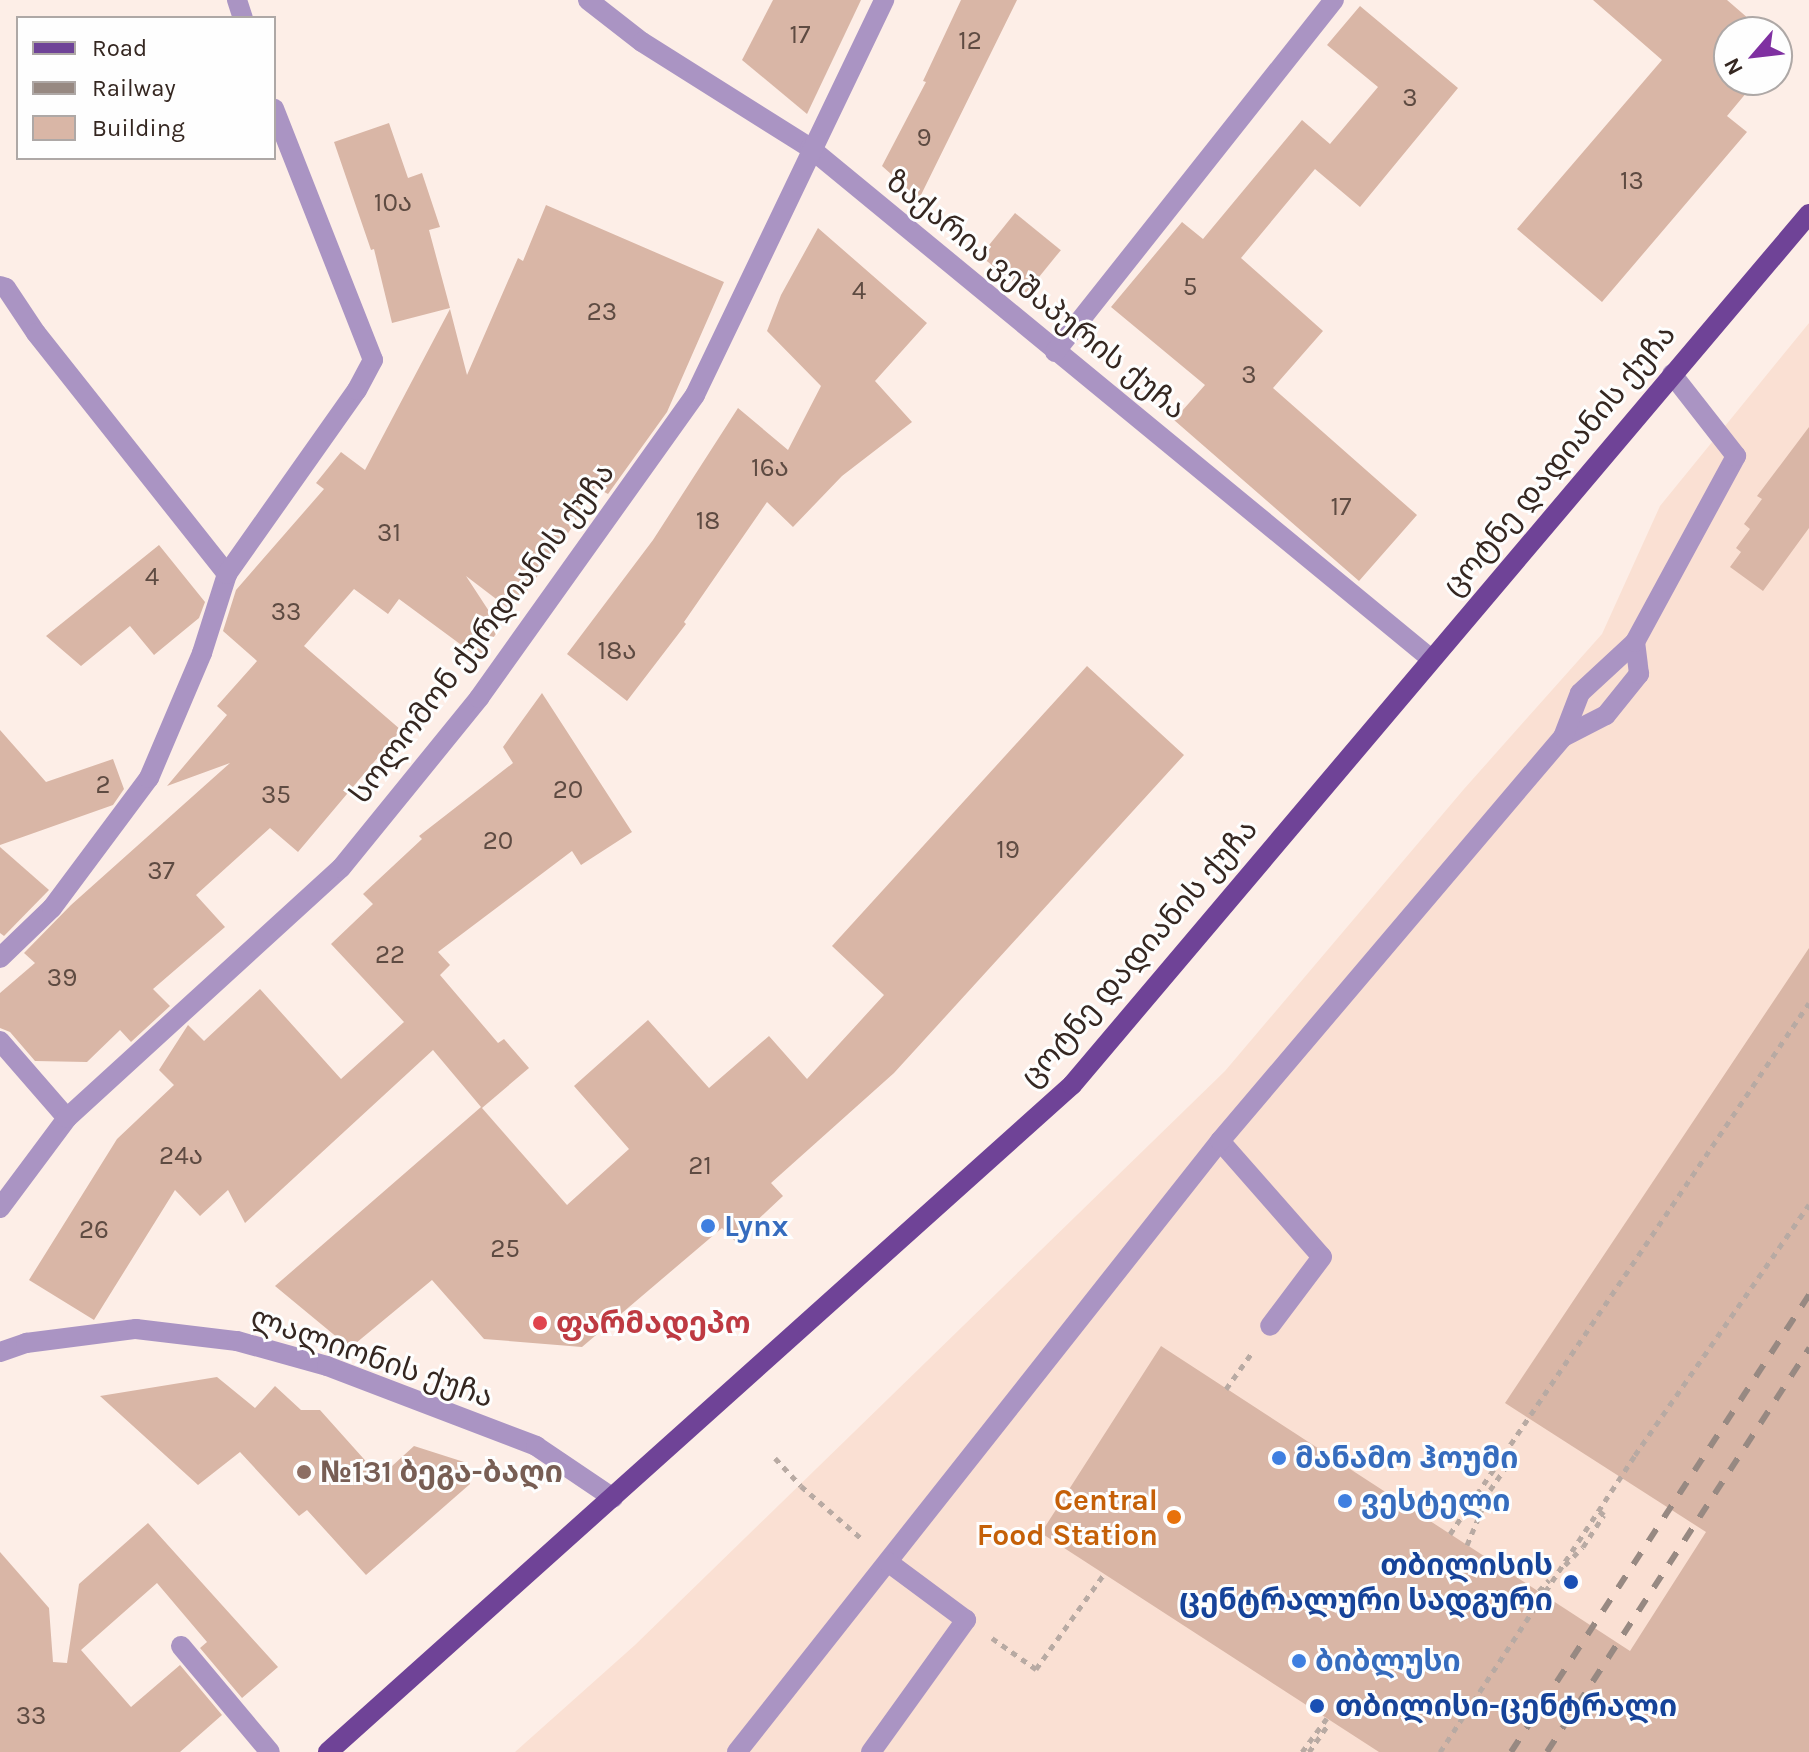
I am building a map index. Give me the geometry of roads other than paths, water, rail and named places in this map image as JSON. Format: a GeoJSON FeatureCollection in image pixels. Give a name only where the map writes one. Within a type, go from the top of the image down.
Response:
{"type":"FeatureCollection","features":[{"type":"Feature","properties":{"kind":"main road","name":"ცოტნე დადიანის ქუჩა"},"geometry":{"type":"LineString","coordinates":[[328,1752],[1072,1085],[1430,658],[1809,214]]}},
{"type":"Feature","properties":{"kind":"street","name":"ზაქარია ვეშაპურის ქუჩა"},"geometry":{"type":"LineString","coordinates":[[588,0],[642,42],[810,148],[1430,658]]}},
{"type":"Feature","properties":{"kind":"street","name":"სოლომონ ქურდიანის ქუჩა"},"geometry":{"type":"LineString","coordinates":[[0,1208],[67,1118],[341,868],[479,698],[695,395],[810,148],[884,0]]}},
{"type":"Feature","properties":{"kind":"street"},"geometry":{"type":"LineString","coordinates":[[1055,352],[1334,0]]}},
{"type":"Feature","properties":{"kind":"street"},"geometry":{"type":"LineString","coordinates":[[0,958],[52,908],[149,778],[202,653],[227,574],[357,390],[373,360],[276,114]]}},
{"type":"Feature","properties":{"kind":"street"},"geometry":{"type":"LineString","coordinates":[[3,287],[227,574]]}},
{"type":"Feature","properties":{"kind":"street"},"geometry":{"type":"LineString","coordinates":[[737,1752],[1220,1141],[1563,737],[1580,693],[1635,642],[1736,456],[1672,374]]}},
{"type":"Feature","properties":{"kind":"street"},"geometry":{"type":"LineString","coordinates":[[1563,737],[1606,715],[1639,674],[1635,642]]}},
{"type":"Feature","properties":{"kind":"street"},"geometry":{"type":"LineString","coordinates":[[0,1041],[67,1118]]}},
{"type":"Feature","properties":{"kind":"street"},"geometry":{"type":"LineString","coordinates":[[1220,1141],[1322,1257],[1270,1326]]}},
{"type":"Feature","properties":{"kind":"street","name":"ლალიონის ქუჩა"},"geometry":{"type":"LineString","coordinates":[[0,1352],[26,1343],[136,1329],[237,1341],[341,1371],[536,1446],[613,1498]]}},
{"type":"Feature","properties":{"kind":"street"},"geometry":{"type":"LineString","coordinates":[[871,1752],[966,1620],[888,1562]]}},
{"type":"Feature","properties":{"kind":"street"},"geometry":{"type":"LineString","coordinates":[[181,1646],[270,1752]]}},
{"type":"Feature","properties":{"kind":"railway"},"geometry":{"type":"LineString","coordinates":[[1511,1752],[1809,1295]]}},
{"type":"Feature","properties":{"kind":"railway"},"geometry":{"type":"LineString","coordinates":[[1547,1752],[1809,1348]]}},
{"type":"Feature","properties":{"kind":"place","name":"Lynx"},"geometry":{"type":"Point","coordinates":[708,1226]}},
{"type":"Feature","properties":{"kind":"place","name":"ფარმადეპო"},"geometry":{"type":"Point","coordinates":[540,1323]}},
{"type":"Feature","properties":{"kind":"place","name":"მანამო ჰოუმი"},"geometry":{"type":"Point","coordinates":[1279,1458]}},
{"type":"Feature","properties":{"kind":"place","name":"№131 ბეგა-ბაღი"},"geometry":{"type":"Point","coordinates":[304,1472]}},
{"type":"Feature","properties":{"kind":"place","name":"ვესტელი"},"geometry":{"type":"Point","coordinates":[1345,1501]}},
{"type":"Feature","properties":{"kind":"place","name":"Central Food Station"},"geometry":{"type":"Point","coordinates":[1174,1517]}},
{"type":"Feature","properties":{"kind":"place","name":"თბილისის ცენტრალური სადგური"},"geometry":{"type":"Point","coordinates":[1571,1582]}},
{"type":"Feature","properties":{"kind":"place","name":"ბიბლუსი"},"geometry":{"type":"Point","coordinates":[1299,1661]}},
{"type":"Feature","properties":{"kind":"place","name":"თბილისი-ცენტრალი"},"geometry":{"type":"Point","coordinates":[1317,1706]}}]}
